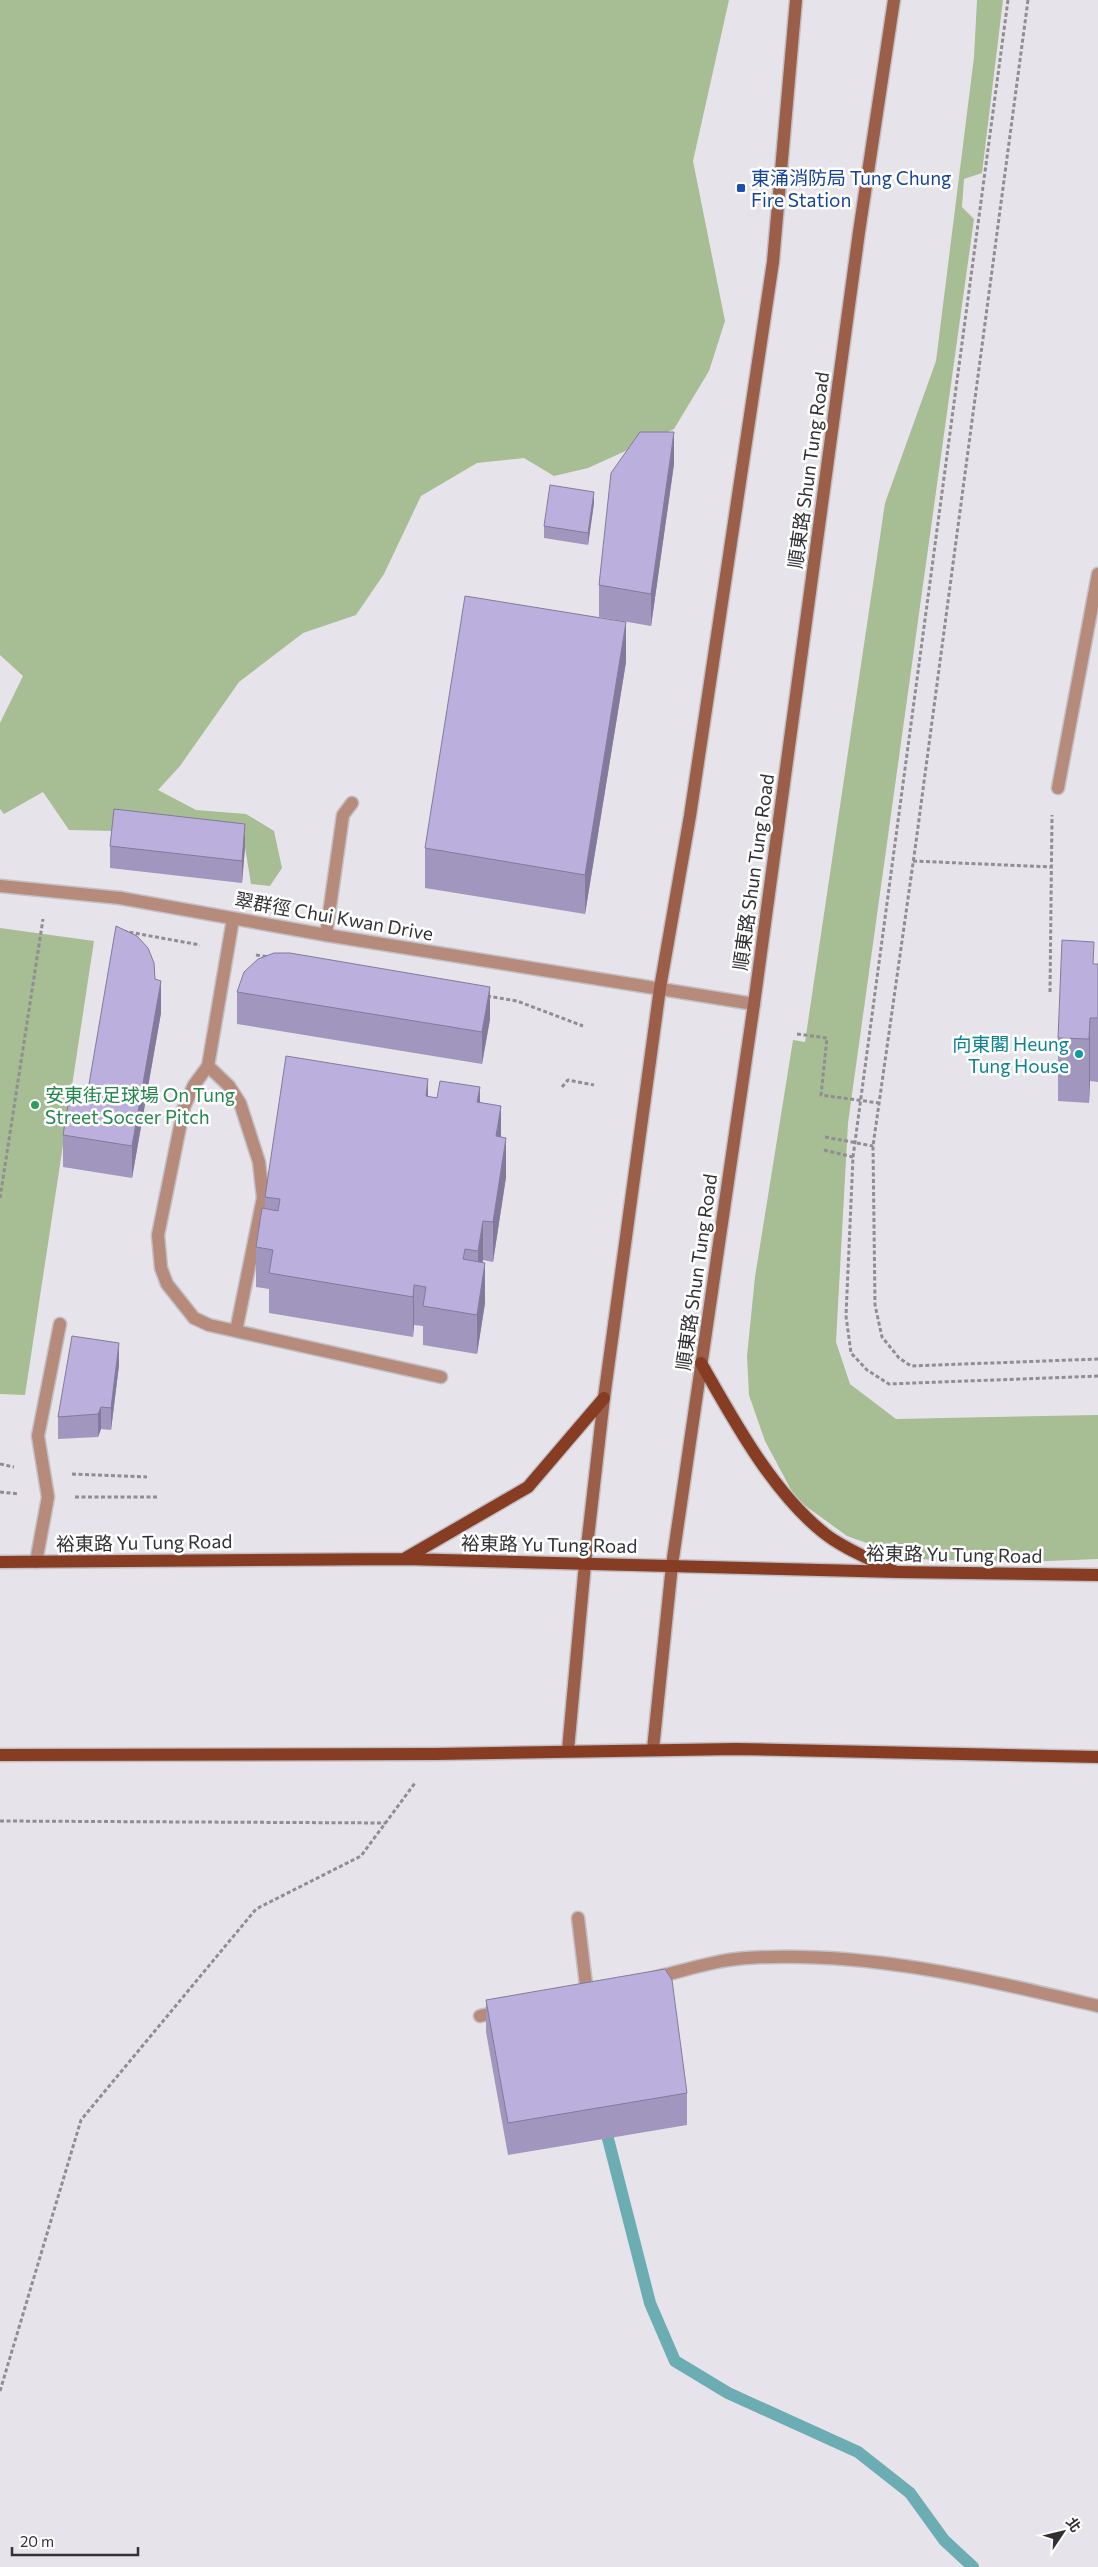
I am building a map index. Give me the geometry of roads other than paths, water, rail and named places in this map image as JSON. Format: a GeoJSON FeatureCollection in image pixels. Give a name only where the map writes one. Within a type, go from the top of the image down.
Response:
{"type":"FeatureCollection","features":[{"type":"Feature","properties":{"kind":"main road"},"geometry":{"type":"LineString","coordinates":[[568,1750],[584,1564],[604,1398],[660,988],[690,816],[774,262],[796,0]]}},
{"type":"Feature","properties":{"kind":"main road","name":"順東路 Shun Tung Road"},"geometry":{"type":"LineString","coordinates":[[653,1749],[672,1565],[754,1004],[859,232],[894,0]]}},
{"type":"Feature","properties":{"kind":"main road"},"geometry":{"type":"LineString","coordinates":[[701,1362],[742,1436],[795,1505],[824,1534],[897,1572]]}},
{"type":"Feature","properties":{"kind":"main road"},"geometry":{"type":"LineString","coordinates":[[404,1559],[528,1486],[604,1398]]}},
{"type":"Feature","properties":{"kind":"main road","name":"裕東路 Yu Tung Road"},"geometry":{"type":"LineString","coordinates":[[0,1562],[404,1559],[897,1572],[1098,1575]]}},
{"type":"Feature","properties":{"kind":"main road"},"geometry":{"type":"LineString","coordinates":[[0,1755],[436,1754],[653,1749],[1098,1757]]}},
{"type":"Feature","properties":{"kind":"street"},"geometry":{"type":"LineString","coordinates":[[1058,788],[1098,574]]}},
{"type":"Feature","properties":{"kind":"street"},"geometry":{"type":"LineString","coordinates":[[326,935],[344,815],[352,803]]}},
{"type":"Feature","properties":{"kind":"street","name":"翠群徑 Chui Kwan Drive"},"geometry":{"type":"LineString","coordinates":[[0,886],[120,898],[326,935],[754,1004]]}},
{"type":"Feature","properties":{"kind":"street"},"geometry":{"type":"LineString","coordinates":[[233,919],[208,1066],[194,1085],[184,1107],[158,1235],[161,1268],[167,1284],[194,1318],[209,1325],[441,1377]]}},
{"type":"Feature","properties":{"kind":"street"},"geometry":{"type":"LineString","coordinates":[[208,1066],[229,1086],[240,1103],[259,1162],[263,1198],[236,1331]]}},
{"type":"Feature","properties":{"kind":"street"},"geometry":{"type":"LineString","coordinates":[[36,1562],[48,1497],[38,1436],[60,1324]]}},
{"type":"Feature","properties":{"kind":"street"},"geometry":{"type":"LineString","coordinates":[[578,1918],[586,1993]]}},
{"type":"Feature","properties":{"kind":"street"},"geometry":{"type":"LineString","coordinates":[[642,1980],[744,1958],[835,1956],[986,1980],[1098,2006]]}},
{"type":"Feature","properties":{"kind":"street"},"geometry":{"type":"LineString","coordinates":[[480,2016],[519,2008]]}},
{"type":"Feature","properties":{"kind":"waterway"},"geometry":{"type":"LineString","coordinates":[[604,2123],[650,2303],[675,2361],[728,2393],[858,2452],[910,2493],[944,2540],[973,2567]]}},
{"type":"Feature","properties":{"kind":"place","name":"東涌消防局 Tung Chung Fire Station"},"geometry":{"type":"Point","coordinates":[741,188]}},
{"type":"Feature","properties":{"kind":"place","name":"向東閣 Heung Tung House"},"geometry":{"type":"Point","coordinates":[1079,1054]}},
{"type":"Feature","properties":{"kind":"place","name":"安東街足球場 On Tung Street Soccer Pitch"},"geometry":{"type":"Point","coordinates":[35,1105]}}]}
